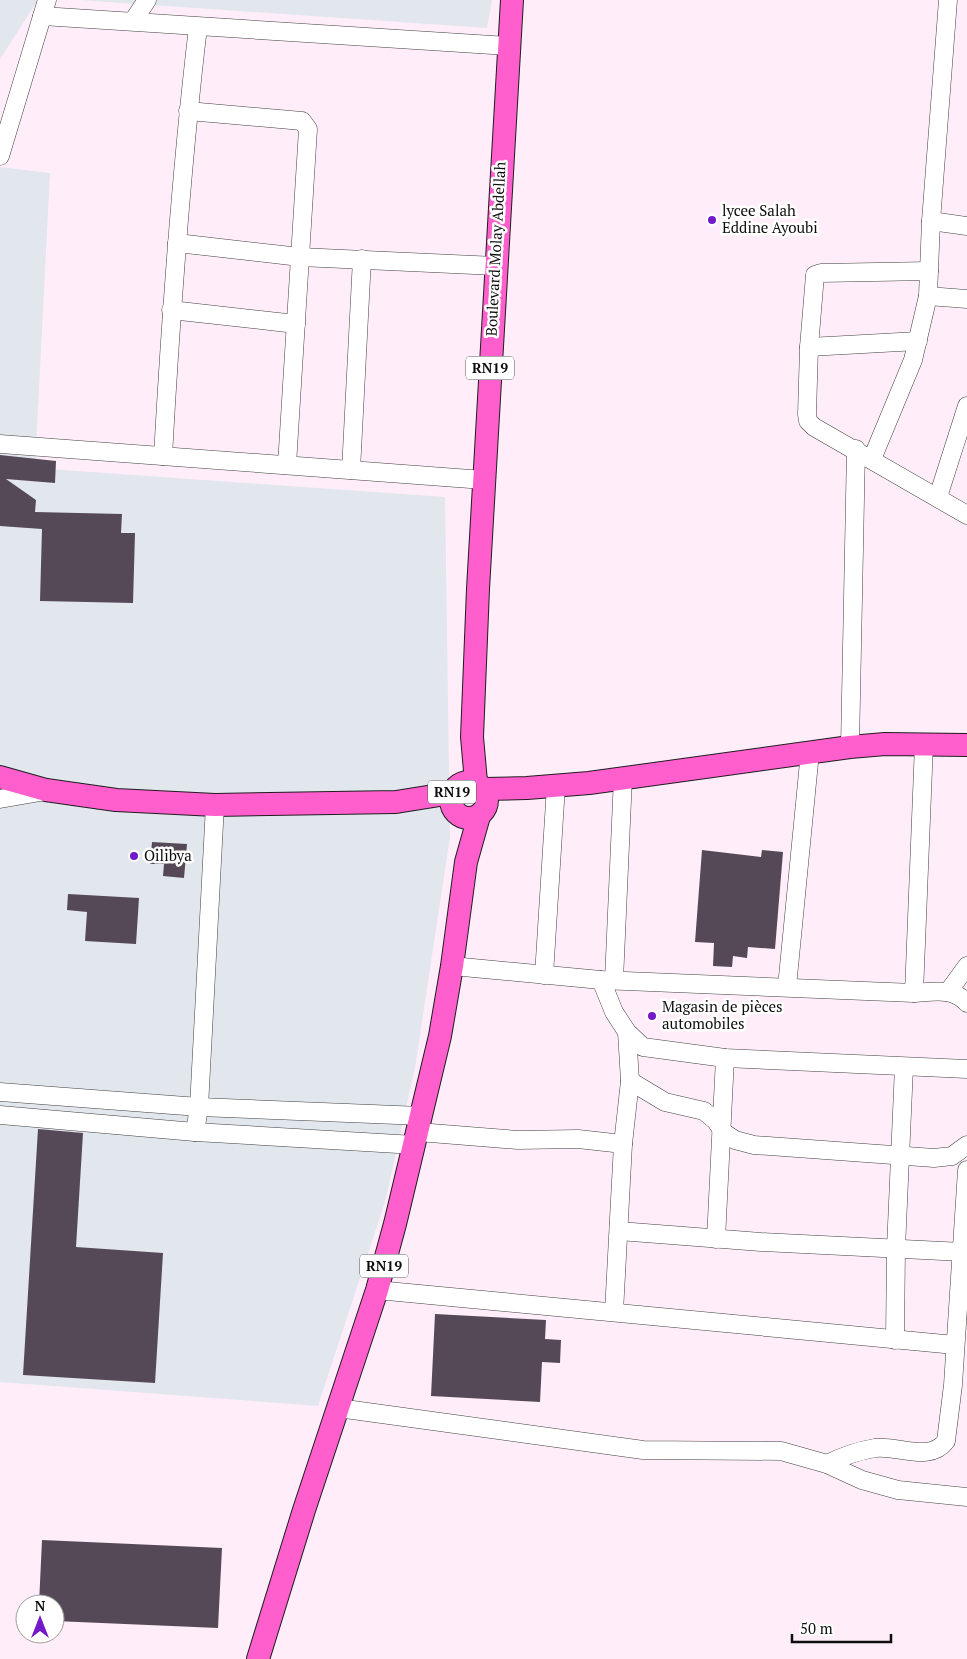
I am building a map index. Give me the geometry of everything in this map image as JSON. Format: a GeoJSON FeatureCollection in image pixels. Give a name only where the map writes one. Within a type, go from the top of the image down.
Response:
{"type":"FeatureCollection","features":[{"type":"Feature","properties":{"kind":"main road","name":"Boulevard Molay Abdellah"},"geometry":{"type":"LineString","coordinates":[[469,798],[484,480],[512,0]]}},
{"type":"Feature","properties":{"kind":"main road"},"geometry":{"type":"LineString","coordinates":[[0,777],[46,790],[116,800],[215,805],[396,802],[469,798],[527,788],[556,786],[850,747],[924,744],[967,745]]}},
{"type":"Feature","properties":{"kind":"main road","name":"RN19"},"geometry":{"type":"LineString","coordinates":[[258,1659],[304,1510],[377,1290],[418,1131],[452,966],[466,862],[469,798]]}},
{"type":"Feature","properties":{"kind":"street"},"geometry":{"type":"LineString","coordinates":[[133,21],[147,0]]}},
{"type":"Feature","properties":{"kind":"street"},"geometry":{"type":"LineString","coordinates":[[872,459],[918,341],[928,296],[931,222],[948,0]]}},
{"type":"Feature","properties":{"kind":"street"},"geometry":{"type":"LineString","coordinates":[[0,156],[44,8],[133,21],[198,27],[508,46]]}},
{"type":"Feature","properties":{"kind":"street"},"geometry":{"type":"LineString","coordinates":[[163,456],[176,243],[198,27]]}},
{"type":"Feature","properties":{"kind":"street"},"geometry":{"type":"LineString","coordinates":[[188,111],[302,121],[307,125],[287,465]]}},
{"type":"Feature","properties":{"kind":"street"},"geometry":{"type":"LineString","coordinates":[[931,222],[967,226]]}},
{"type":"Feature","properties":{"kind":"street"},"geometry":{"type":"LineString","coordinates":[[176,243],[300,257],[496,266]]}},
{"type":"Feature","properties":{"kind":"street"},"geometry":{"type":"LineString","coordinates":[[351,470],[362,259]]}},
{"type":"Feature","properties":{"kind":"street"},"geometry":{"type":"LineString","coordinates":[[929,271],[821,272],[815,275],[809,346],[808,421],[967,515]]}},
{"type":"Feature","properties":{"kind":"street"},"geometry":{"type":"LineString","coordinates":[[928,296],[967,299]]}},
{"type":"Feature","properties":{"kind":"street"},"geometry":{"type":"LineString","coordinates":[[171,310],[296,324]]}},
{"type":"Feature","properties":{"kind":"street"},"geometry":{"type":"LineString","coordinates":[[809,346],[918,341]]}},
{"type":"Feature","properties":{"kind":"street"},"geometry":{"type":"LineString","coordinates":[[938,497],[967,406]]}},
{"type":"Feature","properties":{"kind":"street"},"geometry":{"type":"LineString","coordinates":[[0,444],[484,480]]}},
{"type":"Feature","properties":{"kind":"street"},"geometry":{"type":"LineString","coordinates":[[850,747],[856,449]]}},
{"type":"Feature","properties":{"kind":"street"},"geometry":{"type":"LineString","coordinates":[[914,993],[924,744]]}},
{"type":"Feature","properties":{"kind":"street"},"geometry":{"type":"LineString","coordinates":[[787,987],[810,752]]}},
{"type":"Feature","properties":{"kind":"street"},"geometry":{"type":"LineString","coordinates":[[623,777],[608,980],[614,1012],[627,1032],[643,1047],[725,1058],[967,1070]]}},
{"type":"Feature","properties":{"kind":"street"},"geometry":{"type":"LineString","coordinates":[[544,975],[556,786]]}},
{"type":"Feature","properties":{"kind":"street"},"geometry":{"type":"LineString","coordinates":[[0,799],[46,790]]}},
{"type":"Feature","properties":{"kind":"street"},"geometry":{"type":"LineString","coordinates":[[195,1132],[199,1107],[215,805]]}},
{"type":"Feature","properties":{"kind":"street"},"geometry":{"type":"LineString","coordinates":[[452,966],[608,980],[914,993],[948,992],[956,994],[967,1003]]}},
{"type":"Feature","properties":{"kind":"street"},"geometry":{"type":"LineString","coordinates":[[948,992],[967,966]]}},
{"type":"Feature","properties":{"kind":"street"},"geometry":{"type":"LineString","coordinates":[[614,1312],[623,1144],[630,1081],[627,1032]]}},
{"type":"Feature","properties":{"kind":"street"},"geometry":{"type":"LineString","coordinates":[[716,1238],[723,1132],[725,1058]]}},
{"type":"Feature","properties":{"kind":"street"},"geometry":{"type":"LineString","coordinates":[[895,1340],[899,1156],[904,1067]]}},
{"type":"Feature","properties":{"kind":"street"},"geometry":{"type":"LineString","coordinates":[[630,1081],[664,1102],[704,1111],[716,1121],[723,1132],[735,1140],[754,1145],[944,1158],[960,1152],[967,1145]]}},
{"type":"Feature","properties":{"kind":"street"},"geometry":{"type":"LineString","coordinates":[[0,1092],[199,1107],[518,1140],[578,1139],[623,1144]]}},
{"type":"Feature","properties":{"kind":"street"},"geometry":{"type":"LineString","coordinates":[[0,1115],[195,1132],[418,1131]]}},
{"type":"Feature","properties":{"kind":"street"},"geometry":{"type":"LineString","coordinates":[[827,1464],[850,1453],[878,1448],[929,1452],[941,1447],[946,1441],[960,1385],[955,1346],[967,1170]]}},
{"type":"Feature","properties":{"kind":"street"},"geometry":{"type":"LineString","coordinates":[[619,1231],[962,1252]]}},
{"type":"Feature","properties":{"kind":"street"},"geometry":{"type":"LineString","coordinates":[[377,1290],[955,1346]]}},
{"type":"Feature","properties":{"kind":"street"},"geometry":{"type":"LineString","coordinates":[[338,1408],[643,1450],[780,1451],[827,1464],[862,1480],[898,1490],[967,1496]]}},
{"type":"Feature","properties":{"kind":"shaded area"},"geometry":{"type":"Polygon","coordinates":[[[0,0],[38,0],[0,59],[0,0]]]}},
{"type":"Feature","properties":{"kind":"shaded area"},"geometry":{"type":"Polygon","coordinates":[[[79,0],[492,0],[487,28],[79,0]]]}},
{"type":"Feature","properties":{"kind":"shaded area"},"geometry":{"type":"Polygon","coordinates":[[[0,167],[50,173],[35,468],[445,497],[450,837],[415,1068],[385,1202],[318,1406],[0,1382],[0,167]]]}},
{"type":"Feature","properties":{"kind":"building"},"geometry":{"type":"Polygon","coordinates":[[[0,455],[56,461],[55,483],[6,479],[36,500],[35,512],[122,514],[121,533],[135,533],[133,603],[40,601],[42,529],[0,526],[0,455]]]}},
{"type":"Feature","properties":{"kind":"building"},"geometry":{"type":"Polygon","coordinates":[[[152,842],[187,844],[184,878],[163,876],[164,864],[150,864],[152,842]]]}},
{"type":"Feature","properties":{"kind":"building"},"geometry":{"type":"Polygon","coordinates":[[[702,850],[761,857],[762,850],[783,852],[775,949],[748,947],[747,958],[733,956],[732,967],[713,966],[714,943],[695,942],[702,850]]]}},
{"type":"Feature","properties":{"kind":"building"},"geometry":{"type":"Polygon","coordinates":[[[68,894],[139,898],[136,944],[85,941],[87,912],[67,910],[68,894]]]}},
{"type":"Feature","properties":{"kind":"building"},"geometry":{"type":"Polygon","coordinates":[[[38,1129],[83,1133],[76,1247],[163,1253],[155,1383],[23,1375],[38,1129]]]}},
{"type":"Feature","properties":{"kind":"building"},"geometry":{"type":"Polygon","coordinates":[[[435,1314],[546,1320],[545,1339],[561,1340],[560,1363],[542,1362],[540,1402],[431,1396],[435,1314]]]}},
{"type":"Feature","properties":{"kind":"building"},"geometry":{"type":"Polygon","coordinates":[[[42,1540],[222,1548],[218,1628],[65,1621],[65,1594],[39,1594],[42,1540]]]}},
{"type":"Feature","properties":{"kind":"place","name":"lycee Salah Eddine Ayoubi"},"geometry":{"type":"Point","coordinates":[712,220]}},
{"type":"Feature","properties":{"kind":"place","name":"Oilibya"},"geometry":{"type":"Point","coordinates":[134,856]}},
{"type":"Feature","properties":{"kind":"place","name":"Magasin de pièces automobiles"},"geometry":{"type":"Point","coordinates":[652,1016]}}]}
